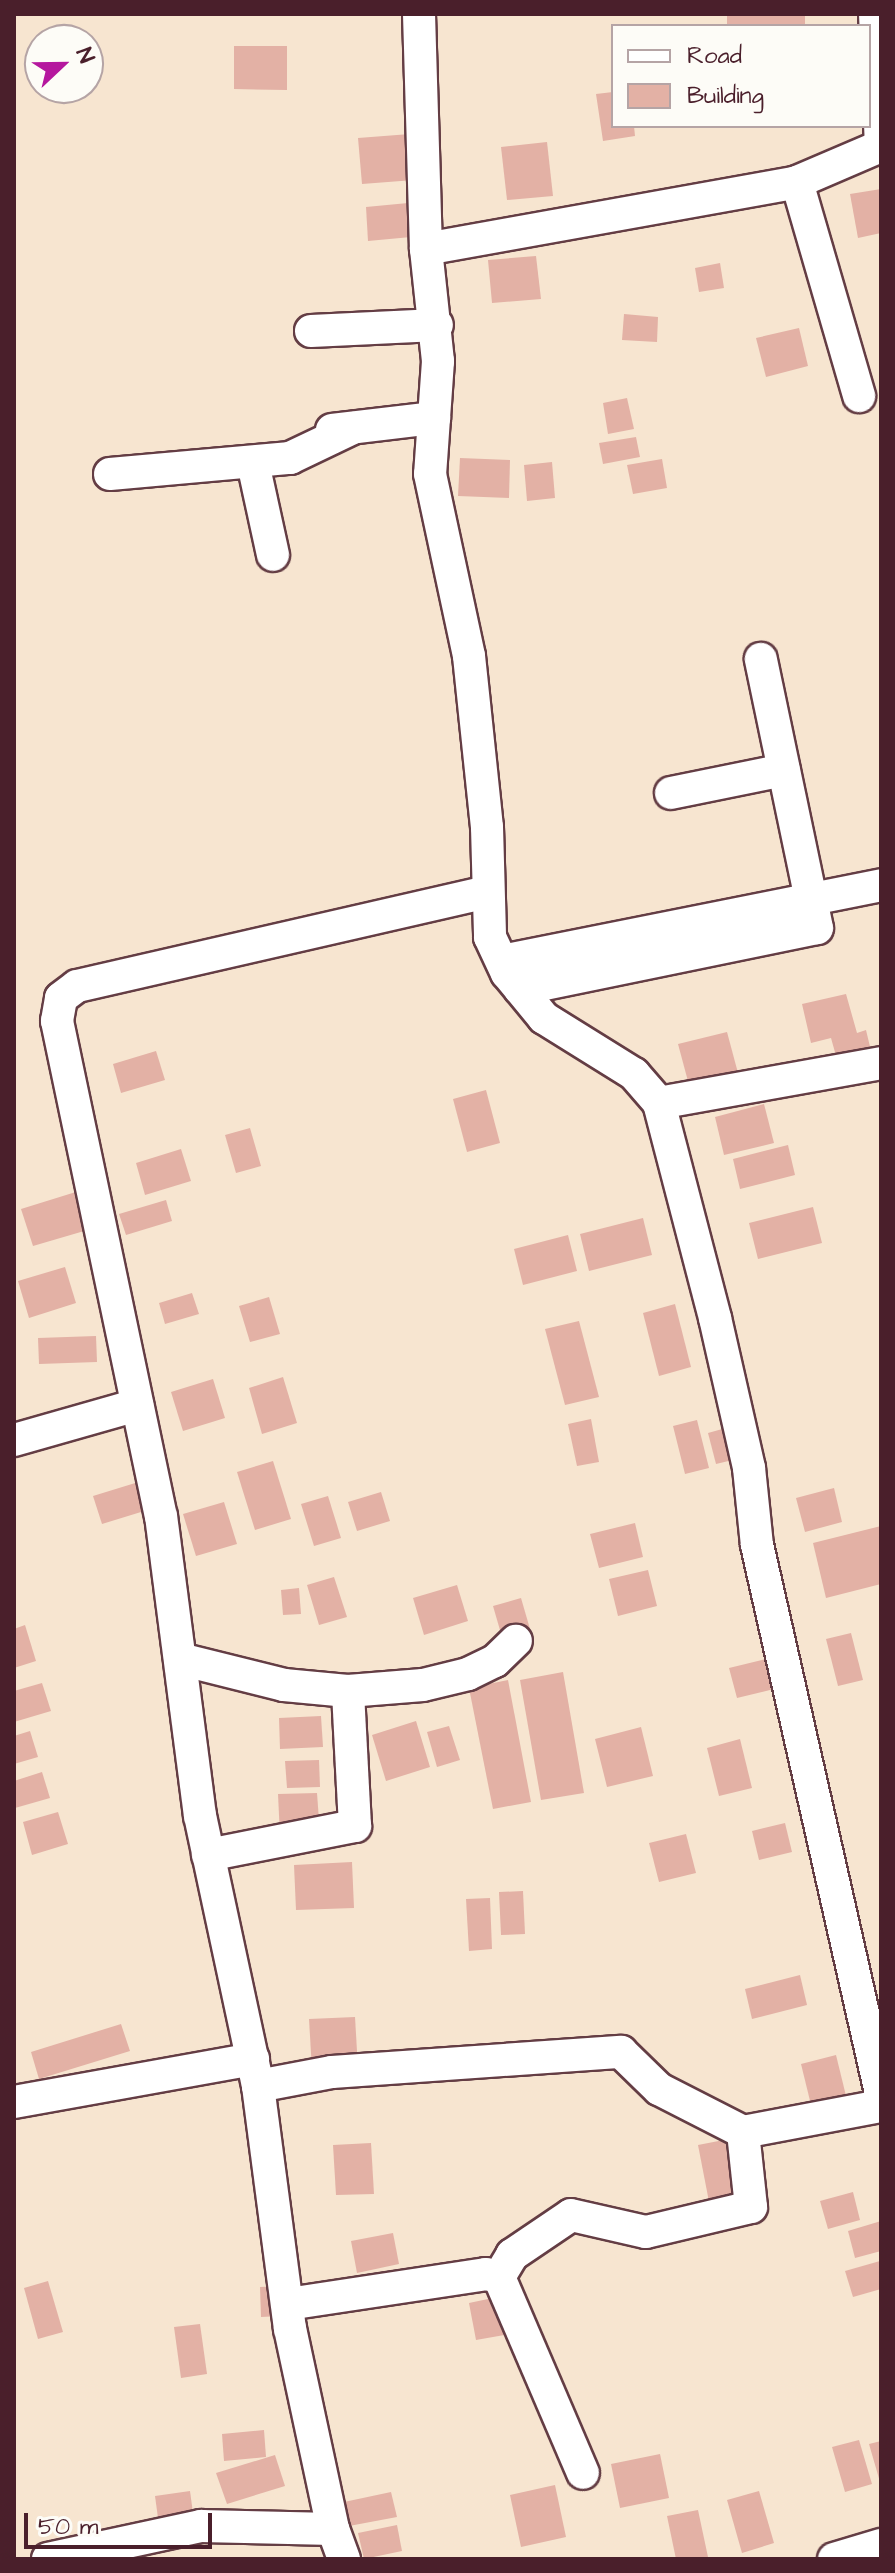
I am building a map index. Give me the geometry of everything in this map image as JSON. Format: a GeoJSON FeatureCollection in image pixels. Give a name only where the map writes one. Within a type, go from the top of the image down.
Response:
{"type":"FeatureCollection","features":[{"type":"Feature","properties":{"kind":"street"},"geometry":{"type":"LineString","coordinates":[[419,14],[426,249],[437,325],[430,474],[469,656],[487,827],[486,892],[490,937],[520,989],[544,1018],[634,1074],[659,1103],[715,1318],[749,1468],[757,1545],[881,2093]]}},
{"type":"Feature","properties":{"kind":"street"},"geometry":{"type":"LineString","coordinates":[[426,249],[797,182],[881,146],[875,14]]}},
{"type":"Feature","properties":{"kind":"street"},"geometry":{"type":"LineString","coordinates":[[797,182],[859,396]]}},
{"type":"Feature","properties":{"kind":"street"},"geometry":{"type":"LineString","coordinates":[[311,331],[437,325]]}},
{"type":"Feature","properties":{"kind":"street"},"geometry":{"type":"LineString","coordinates":[[321,431],[434,418]]}},
{"type":"Feature","properties":{"kind":"street"},"geometry":{"type":"LineString","coordinates":[[110,474],[290,458],[353,428]]}},
{"type":"Feature","properties":{"kind":"street"},"geometry":{"type":"LineString","coordinates":[[253,463],[273,555]]}},
{"type":"Feature","properties":{"kind":"street"},"geometry":{"type":"LineString","coordinates":[[520,989],[817,928],[761,659]]}},
{"type":"Feature","properties":{"kind":"street"},"geometry":{"type":"LineString","coordinates":[[671,793],[784,770]]}},
{"type":"Feature","properties":{"kind":"street"},"geometry":{"type":"LineString","coordinates":[[502,961],[881,885]]}},
{"type":"Feature","properties":{"kind":"street"},"geometry":{"type":"LineString","coordinates":[[48,2559],[201,2526],[338,2544],[288,2304],[256,2072],[208,1855],[161,1517],[57,1021],[61,998],[77,986],[486,892]]}},
{"type":"Feature","properties":{"kind":"street"},"geometry":{"type":"LineString","coordinates":[[659,1103],[881,1063]]}},
{"type":"Feature","properties":{"kind":"street"},"geometry":{"type":"LineString","coordinates":[[14,1440],[137,1405]]}},
{"type":"Feature","properties":{"kind":"street"},"geometry":{"type":"LineString","coordinates":[[180,1659],[284,1685],[348,1691],[423,1685],[468,1674],[495,1661],[516,1641]]}},
{"type":"Feature","properties":{"kind":"street"},"geometry":{"type":"LineString","coordinates":[[208,1855],[355,1826],[348,1691]]}},
{"type":"Feature","properties":{"kind":"street"},"geometry":{"type":"LineString","coordinates":[[14,2102],[256,2072],[332,2072],[621,2052],[659,2089],[743,2132],[881,2106]]}},
{"type":"Feature","properties":{"kind":"street"},"geometry":{"type":"LineString","coordinates":[[499,2277],[512,2255],[571,2215],[646,2232],[751,2207],[743,2132]]}},
{"type":"Feature","properties":{"kind":"street"},"geometry":{"type":"LineString","coordinates":[[288,2304],[486,2274],[499,2277]]}},
{"type":"Feature","properties":{"kind":"street"},"geometry":{"type":"LineString","coordinates":[[499,2277],[583,2473]]}},
{"type":"Feature","properties":{"kind":"street"},"geometry":{"type":"LineString","coordinates":[[834,2559],[881,2545]]}},
{"type":"Feature","properties":{"kind":"building"},"geometry":{"type":"Polygon","coordinates":[[[727,14],[805,14],[805,24],[727,24],[727,14]]]}},
{"type":"Feature","properties":{"kind":"building"},"geometry":{"type":"Polygon","coordinates":[[[234,46],[287,46],[287,90],[234,89],[234,46]]]}},
{"type":"Feature","properties":{"kind":"building"},"geometry":{"type":"Polygon","coordinates":[[[611,92],[611,128],[634,128],[635,136],[603,141],[596,94],[611,92]]]}},
{"type":"Feature","properties":{"kind":"building"},"geometry":{"type":"Polygon","coordinates":[[[410,134],[414,180],[362,184],[358,138],[410,134]]]}},
{"type":"Feature","properties":{"kind":"building"},"geometry":{"type":"Polygon","coordinates":[[[547,142],[553,196],[507,200],[501,147],[547,142]]]}},
{"type":"Feature","properties":{"kind":"building"},"geometry":{"type":"Polygon","coordinates":[[[881,189],[881,233],[858,238],[850,194],[881,189]]]}},
{"type":"Feature","properties":{"kind":"building"},"geometry":{"type":"Polygon","coordinates":[[[408,203],[411,237],[368,241],[366,207],[408,203]]]}},
{"type":"Feature","properties":{"kind":"building"},"geometry":{"type":"Polygon","coordinates":[[[536,256],[541,299],[492,303],[488,260],[536,256]]]}},
{"type":"Feature","properties":{"kind":"building"},"geometry":{"type":"Polygon","coordinates":[[[720,263],[724,288],[699,292],[695,268],[720,263]]]}},
{"type":"Feature","properties":{"kind":"building"},"geometry":{"type":"Polygon","coordinates":[[[624,314],[658,317],[657,342],[622,340],[624,314]]]}},
{"type":"Feature","properties":{"kind":"building"},"geometry":{"type":"Polygon","coordinates":[[[799,328],[808,366],[766,377],[756,338],[799,328]]]}},
{"type":"Feature","properties":{"kind":"building"},"geometry":{"type":"Polygon","coordinates":[[[627,398],[634,429],[608,434],[603,403],[627,398]]]}},
{"type":"Feature","properties":{"kind":"building"},"geometry":{"type":"Polygon","coordinates":[[[636,437],[640,457],[603,464],[599,443],[636,437]]]}},
{"type":"Feature","properties":{"kind":"building"},"geometry":{"type":"Polygon","coordinates":[[[460,458],[510,460],[509,498],[458,496],[460,458]]]}},
{"type":"Feature","properties":{"kind":"building"},"geometry":{"type":"Polygon","coordinates":[[[662,459],[667,488],[633,494],[627,465],[662,459]]]}},
{"type":"Feature","properties":{"kind":"building"},"geometry":{"type":"Polygon","coordinates":[[[552,462],[555,498],[527,501],[524,465],[552,462]]]}},
{"type":"Feature","properties":{"kind":"building"},"geometry":{"type":"Polygon","coordinates":[[[846,994],[857,1033],[866,1030],[872,1055],[838,1063],[831,1038],[811,1043],[802,1004],[846,994]]]}},
{"type":"Feature","properties":{"kind":"building"},"geometry":{"type":"Polygon","coordinates":[[[727,1032],[738,1073],[689,1085],[678,1044],[727,1032]]]}},
{"type":"Feature","properties":{"kind":"building"},"geometry":{"type":"Polygon","coordinates":[[[156,1051],[165,1080],[121,1093],[113,1064],[156,1051]]]}},
{"type":"Feature","properties":{"kind":"building"},"geometry":{"type":"Polygon","coordinates":[[[486,1090],[500,1143],[467,1152],[453,1099],[486,1090]]]}},
{"type":"Feature","properties":{"kind":"building"},"geometry":{"type":"Polygon","coordinates":[[[764,1104],[774,1143],[724,1155],[715,1117],[764,1104]]]}},
{"type":"Feature","properties":{"kind":"building"},"geometry":{"type":"Polygon","coordinates":[[[250,1128],[261,1166],[236,1173],[225,1135],[250,1128]]]}},
{"type":"Feature","properties":{"kind":"building"},"geometry":{"type":"Polygon","coordinates":[[[788,1145],[795,1175],[740,1189],[733,1159],[788,1145]]]}},
{"type":"Feature","properties":{"kind":"building"},"geometry":{"type":"Polygon","coordinates":[[[181,1149],[191,1181],[145,1195],[136,1163],[181,1149]]]}},
{"type":"Feature","properties":{"kind":"building"},"geometry":{"type":"Polygon","coordinates":[[[79,1191],[91,1229],[33,1246],[21,1209],[79,1191]]]}},
{"type":"Feature","properties":{"kind":"building"},"geometry":{"type":"Polygon","coordinates":[[[166,1200],[172,1221],[126,1235],[119,1214],[166,1200]]]}},
{"type":"Feature","properties":{"kind":"building"},"geometry":{"type":"Polygon","coordinates":[[[813,1207],[822,1243],[758,1259],[749,1223],[813,1207]]]}},
{"type":"Feature","properties":{"kind":"building"},"geometry":{"type":"Polygon","coordinates":[[[643,1218],[652,1255],[589,1271],[580,1234],[643,1218]]]}},
{"type":"Feature","properties":{"kind":"building"},"geometry":{"type":"Polygon","coordinates":[[[568,1235],[577,1271],[523,1285],[514,1249],[568,1235]]]}},
{"type":"Feature","properties":{"kind":"building"},"geometry":{"type":"Polygon","coordinates":[[[65,1267],[76,1303],[29,1318],[18,1281],[65,1267]]]}},
{"type":"Feature","properties":{"kind":"building"},"geometry":{"type":"Polygon","coordinates":[[[192,1293],[199,1314],[165,1324],[159,1303],[192,1293]]]}},
{"type":"Feature","properties":{"kind":"building"},"geometry":{"type":"Polygon","coordinates":[[[269,1297],[280,1334],[250,1342],[239,1306],[269,1297]]]}},
{"type":"Feature","properties":{"kind":"building"},"geometry":{"type":"Polygon","coordinates":[[[675,1304],[691,1367],[659,1376],[643,1313],[675,1304]]]}},
{"type":"Feature","properties":{"kind":"building"},"geometry":{"type":"Polygon","coordinates":[[[579,1321],[599,1397],[565,1405],[545,1329],[579,1321]]]}},
{"type":"Feature","properties":{"kind":"building"},"geometry":{"type":"Polygon","coordinates":[[[96,1336],[97,1362],[39,1364],[38,1338],[96,1336]]]}},
{"type":"Feature","properties":{"kind":"building"},"geometry":{"type":"Polygon","coordinates":[[[283,1377],[297,1423],[262,1434],[249,1388],[283,1377]]]}},
{"type":"Feature","properties":{"kind":"building"},"geometry":{"type":"Polygon","coordinates":[[[213,1379],[225,1418],[183,1431],[171,1392],[213,1379]]]}},
{"type":"Feature","properties":{"kind":"building"},"geometry":{"type":"Polygon","coordinates":[[[591,1419],[599,1462],[577,1466],[568,1424],[591,1419]]]}},
{"type":"Feature","properties":{"kind":"building"},"geometry":{"type":"Polygon","coordinates":[[[697,1420],[709,1468],[685,1474],[673,1426],[697,1420]]]}},
{"type":"Feature","properties":{"kind":"building"},"geometry":{"type":"Polygon","coordinates":[[[733,1426],[741,1458],[716,1464],[708,1433],[733,1426]]]}},
{"type":"Feature","properties":{"kind":"building"},"geometry":{"type":"Polygon","coordinates":[[[273,1461],[291,1519],[255,1530],[237,1472],[273,1461]]]}},
{"type":"Feature","properties":{"kind":"building"},"geometry":{"type":"Polygon","coordinates":[[[145,1480],[154,1508],[102,1524],[93,1496],[145,1480]]]}},
{"type":"Feature","properties":{"kind":"building"},"geometry":{"type":"Polygon","coordinates":[[[834,1488],[842,1522],[805,1532],[796,1498],[834,1488]]]}},
{"type":"Feature","properties":{"kind":"building"},"geometry":{"type":"Polygon","coordinates":[[[381,1492],[390,1521],[357,1531],[348,1502],[381,1492]]]}},
{"type":"Feature","properties":{"kind":"building"},"geometry":{"type":"Polygon","coordinates":[[[328,1496],[341,1538],[314,1546],[301,1504],[328,1496]]]}},
{"type":"Feature","properties":{"kind":"building"},"geometry":{"type":"Polygon","coordinates":[[[224,1502],[237,1544],[196,1556],[183,1514],[224,1502]]]}},
{"type":"Feature","properties":{"kind":"building"},"geometry":{"type":"Polygon","coordinates":[[[635,1523],[643,1557],[599,1568],[590,1534],[635,1523]]]}},
{"type":"Feature","properties":{"kind":"building"},"geometry":{"type":"Polygon","coordinates":[[[881,1526],[881,1584],[826,1598],[813,1543],[881,1526]]]}},
{"type":"Feature","properties":{"kind":"building"},"geometry":{"type":"Polygon","coordinates":[[[648,1570],[657,1606],[618,1616],[609,1579],[648,1570]]]}},
{"type":"Feature","properties":{"kind":"building"},"geometry":{"type":"Polygon","coordinates":[[[334,1577],[347,1617],[319,1625],[307,1585],[334,1577]]]}},
{"type":"Feature","properties":{"kind":"building"},"geometry":{"type":"Polygon","coordinates":[[[457,1585],[468,1621],[424,1635],[413,1598],[457,1585]]]}},
{"type":"Feature","properties":{"kind":"building"},"geometry":{"type":"Polygon","coordinates":[[[299,1588],[301,1614],[283,1615],[281,1590],[299,1588]]]}},
{"type":"Feature","properties":{"kind":"building"},"geometry":{"type":"Polygon","coordinates":[[[521,1598],[530,1629],[502,1637],[493,1606],[521,1598]]]}},
{"type":"Feature","properties":{"kind":"building"},"geometry":{"type":"Polygon","coordinates":[[[25,1625],[36,1661],[14,1668],[14,1629],[25,1625]]]}},
{"type":"Feature","properties":{"kind":"building"},"geometry":{"type":"Polygon","coordinates":[[[851,1633],[863,1680],[838,1686],[826,1639],[851,1633]]]}},
{"type":"Feature","properties":{"kind":"building"},"geometry":{"type":"Polygon","coordinates":[[[779,1656],[786,1686],[737,1698],[729,1668],[779,1656]]]}},
{"type":"Feature","properties":{"kind":"building"},"geometry":{"type":"Polygon","coordinates":[[[563,1672],[584,1793],[541,1800],[520,1680],[563,1672]]]}},
{"type":"Feature","properties":{"kind":"building"},"geometry":{"type":"Polygon","coordinates":[[[508,1680],[531,1802],[493,1809],[469,1688],[508,1680]]]}},
{"type":"Feature","properties":{"kind":"building"},"geometry":{"type":"Polygon","coordinates":[[[42,1683],[51,1711],[14,1722],[14,1691],[42,1683]]]}},
{"type":"Feature","properties":{"kind":"building"},"geometry":{"type":"Polygon","coordinates":[[[321,1716],[323,1747],[280,1749],[279,1718],[321,1716]]]}},
{"type":"Feature","properties":{"kind":"building"},"geometry":{"type":"Polygon","coordinates":[[[416,1721],[430,1767],[386,1781],[372,1735],[416,1721]]]}},
{"type":"Feature","properties":{"kind":"building"},"geometry":{"type":"Polygon","coordinates":[[[449,1726],[460,1760],[437,1767],[427,1732],[449,1726]]]}},
{"type":"Feature","properties":{"kind":"building"},"geometry":{"type":"Polygon","coordinates":[[[641,1727],[653,1776],[607,1787],[595,1739],[641,1727]]]}},
{"type":"Feature","properties":{"kind":"building"},"geometry":{"type":"Polygon","coordinates":[[[30,1731],[38,1757],[14,1764],[14,1736],[30,1731]]]}},
{"type":"Feature","properties":{"kind":"building"},"geometry":{"type":"Polygon","coordinates":[[[740,1739],[752,1788],[719,1796],[707,1748],[740,1739]]]}},
{"type":"Feature","properties":{"kind":"building"},"geometry":{"type":"Polygon","coordinates":[[[319,1760],[320,1787],[287,1788],[285,1761],[319,1760]]]}},
{"type":"Feature","properties":{"kind":"building"},"geometry":{"type":"Polygon","coordinates":[[[42,1772],[50,1798],[15,1808],[14,1781],[42,1772]]]}},
{"type":"Feature","properties":{"kind":"building"},"geometry":{"type":"Polygon","coordinates":[[[317,1793],[320,1834],[280,1836],[278,1794],[317,1793]]]}},
{"type":"Feature","properties":{"kind":"building"},"geometry":{"type":"Polygon","coordinates":[[[58,1812],[68,1844],[32,1855],[23,1822],[58,1812]]]}},
{"type":"Feature","properties":{"kind":"building"},"geometry":{"type":"Polygon","coordinates":[[[785,1823],[792,1852],[759,1860],[752,1831],[785,1823]]]}},
{"type":"Feature","properties":{"kind":"building"},"geometry":{"type":"Polygon","coordinates":[[[686,1834],[696,1873],[659,1882],[649,1843],[686,1834]]]}},
{"type":"Feature","properties":{"kind":"building"},"geometry":{"type":"Polygon","coordinates":[[[352,1862],[354,1908],[296,1910],[294,1865],[352,1862]]]}},
{"type":"Feature","properties":{"kind":"building"},"geometry":{"type":"Polygon","coordinates":[[[523,1891],[525,1934],[501,1935],[499,1892],[523,1891]]]}},
{"type":"Feature","properties":{"kind":"building"},"geometry":{"type":"Polygon","coordinates":[[[490,1898],[492,1949],[469,1951],[466,1899],[490,1898]]]}},
{"type":"Feature","properties":{"kind":"building"},"geometry":{"type":"Polygon","coordinates":[[[800,1975],[807,2005],[752,2019],[745,1989],[800,1975]]]}},
{"type":"Feature","properties":{"kind":"building"},"geometry":{"type":"Polygon","coordinates":[[[355,2017],[358,2068],[312,2070],[309,2019],[355,2017]]]}},
{"type":"Feature","properties":{"kind":"building"},"geometry":{"type":"Polygon","coordinates":[[[121,2024],[130,2051],[39,2079],[31,2052],[121,2024]]]}},
{"type":"Feature","properties":{"kind":"building"},"geometry":{"type":"Polygon","coordinates":[[[836,2055],[848,2104],[813,2113],[801,2064],[836,2055]]]}},
{"type":"Feature","properties":{"kind":"building"},"geometry":{"type":"Polygon","coordinates":[[[734,2138],[748,2204],[711,2212],[698,2145],[734,2138]]]}},
{"type":"Feature","properties":{"kind":"building"},"geometry":{"type":"Polygon","coordinates":[[[371,2143],[374,2194],[336,2195],[333,2145],[371,2143]]]}},
{"type":"Feature","properties":{"kind":"building"},"geometry":{"type":"Polygon","coordinates":[[[853,2192],[860,2220],[828,2229],[820,2201],[853,2192]]]}},
{"type":"Feature","properties":{"kind":"building"},"geometry":{"type":"Polygon","coordinates":[[[881,2221],[881,2251],[855,2258],[848,2231],[881,2221]]]}},
{"type":"Feature","properties":{"kind":"building"},"geometry":{"type":"Polygon","coordinates":[[[393,2233],[399,2264],[357,2273],[351,2241],[393,2233]]]}},
{"type":"Feature","properties":{"kind":"building"},"geometry":{"type":"Polygon","coordinates":[[[880,2261],[881,2289],[853,2297],[845,2271],[880,2261]]]}},
{"type":"Feature","properties":{"kind":"building"},"geometry":{"type":"Polygon","coordinates":[[[48,2281],[63,2332],[38,2339],[24,2288],[48,2281]]]}},
{"type":"Feature","properties":{"kind":"building"},"geometry":{"type":"Polygon","coordinates":[[[280,2286],[281,2316],[261,2317],[260,2287],[280,2286]]]}},
{"type":"Feature","properties":{"kind":"building"},"geometry":{"type":"Polygon","coordinates":[[[507,2295],[515,2333],[476,2340],[469,2303],[507,2295]]]}},
{"type":"Feature","properties":{"kind":"building"},"geometry":{"type":"Polygon","coordinates":[[[200,2324],[207,2374],[181,2378],[174,2327],[200,2324]]]}},
{"type":"Feature","properties":{"kind":"building"},"geometry":{"type":"Polygon","coordinates":[[[264,2430],[266,2457],[224,2461],[222,2434],[264,2430]]]}},
{"type":"Feature","properties":{"kind":"building"},"geometry":{"type":"Polygon","coordinates":[[[859,2440],[872,2484],[845,2492],[832,2447],[859,2440]]]}},
{"type":"Feature","properties":{"kind":"building"},"geometry":{"type":"Polygon","coordinates":[[[881,2441],[881,2482],[880,2482],[869,2444],[881,2441]]]}},
{"type":"Feature","properties":{"kind":"building"},"geometry":{"type":"Polygon","coordinates":[[[660,2454],[669,2498],[620,2508],[611,2464],[660,2454]]]}},
{"type":"Feature","properties":{"kind":"building"},"geometry":{"type":"Polygon","coordinates":[[[275,2455],[285,2486],[227,2504],[216,2473],[275,2455]]]}},
{"type":"Feature","properties":{"kind":"building"},"geometry":{"type":"Polygon","coordinates":[[[555,2485],[566,2537],[521,2547],[510,2495],[555,2485]]]}},
{"type":"Feature","properties":{"kind":"building"},"geometry":{"type":"Polygon","coordinates":[[[190,2491],[193,2513],[158,2518],[155,2496],[190,2491]]]}},
{"type":"Feature","properties":{"kind":"building"},"geometry":{"type":"Polygon","coordinates":[[[759,2491],[774,2543],[742,2553],[727,2500],[759,2491]]]}},
{"type":"Feature","properties":{"kind":"building"},"geometry":{"type":"Polygon","coordinates":[[[391,2492],[397,2517],[349,2526],[344,2502],[391,2492]]]}},
{"type":"Feature","properties":{"kind":"building"},"geometry":{"type":"Polygon","coordinates":[[[698,2510],[708,2557],[676,2559],[667,2516],[698,2510]]]}},
{"type":"Feature","properties":{"kind":"building"},"geometry":{"type":"Polygon","coordinates":[[[397,2525],[402,2551],[364,2559],[358,2533],[397,2525]]]}}]}
